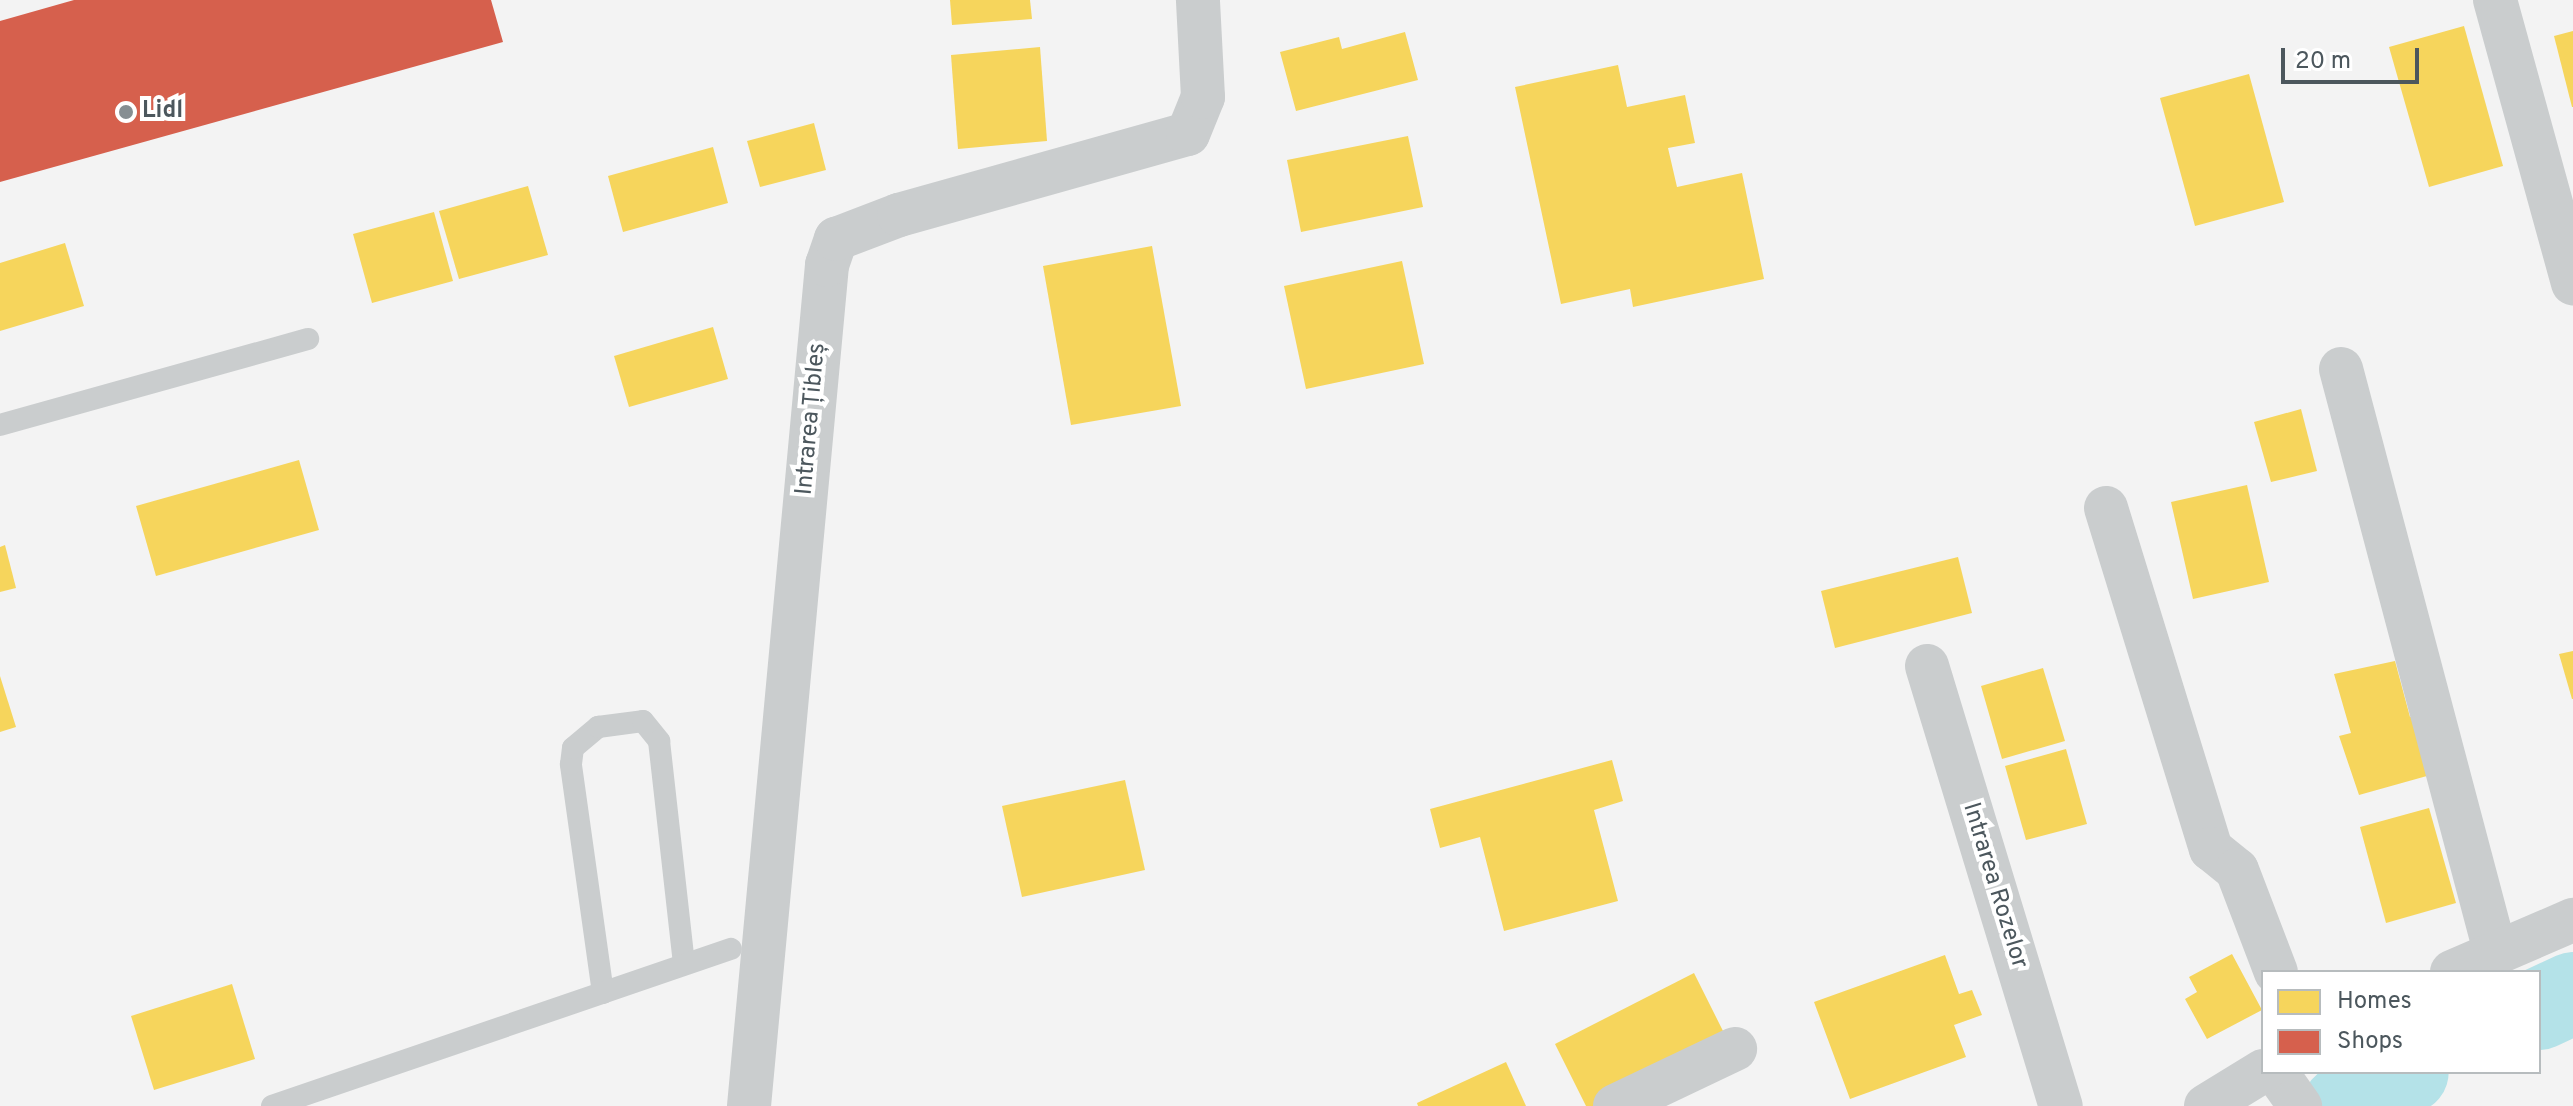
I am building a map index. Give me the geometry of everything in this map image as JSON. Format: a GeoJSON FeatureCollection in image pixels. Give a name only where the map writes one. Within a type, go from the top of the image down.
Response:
{"type":"FeatureCollection","features":[{"type":"Feature","properties":{"kind":"street","name":"Intrarea Țibleș"},"geometry":{"type":"LineString","coordinates":[[749,1106],[827,265],[836,239],[899,215],[1188,134],[1203,97],[1198,0]]}},
{"type":"Feature","properties":{"kind":"street"},"geometry":{"type":"LineString","coordinates":[[2495,0],[2573,283]]}},
{"type":"Feature","properties":{"kind":"street"},"geometry":{"type":"LineString","coordinates":[[2341,369],[2495,951]]}},
{"type":"Feature","properties":{"kind":"street"},"geometry":{"type":"LineString","coordinates":[[2106,508],[2211,849],[2237,870],[2275,970]]}},
{"type":"Feature","properties":{"kind":"street","name":"Intrarea Rozelor"},"geometry":{"type":"LineString","coordinates":[[1927,666],[2061,1106]]}},
{"type":"Feature","properties":{"kind":"street"},"geometry":{"type":"LineString","coordinates":[[2456,970],[2495,951],[2549,937]]}},
{"type":"Feature","properties":{"kind":"street"},"geometry":{"type":"LineString","coordinates":[[1615,1106],[1735,1049]]}},
{"type":"Feature","properties":{"kind":"street"},"geometry":{"type":"LineString","coordinates":[[2206,1106],[2261,1072]]}},
{"type":"Feature","properties":{"kind":"street"},"geometry":{"type":"LineString","coordinates":[[2277,1074],[2300,1106]]}},
{"type":"Feature","properties":{"kind":"lane"},"geometry":{"type":"LineString","coordinates":[[0,425],[308,339]]}},
{"type":"Feature","properties":{"kind":"lane"},"geometry":{"type":"LineString","coordinates":[[603,993],[571,764],[573,748],[598,727],[643,721],[659,741],[684,964]]}},
{"type":"Feature","properties":{"kind":"lane"},"geometry":{"type":"LineString","coordinates":[[272,1106],[731,949]]}},
{"type":"Feature","properties":{"kind":"building: Homes"},"geometry":{"type":"Polygon","coordinates":[[[950,0],[1030,0],[1032,19],[952,25],[950,0]]]}},
{"type":"Feature","properties":{"kind":"building: Homes"},"geometry":{"type":"Polygon","coordinates":[[[2464,26],[2503,166],[2429,187],[2389,47],[2464,26]]]}},
{"type":"Feature","properties":{"kind":"building: Homes"},"geometry":{"type":"Polygon","coordinates":[[[2573,31],[2573,107],[2572,107],[2554,36],[2573,31]]]}},
{"type":"Feature","properties":{"kind":"building: Homes"},"geometry":{"type":"Polygon","coordinates":[[[1405,32],[1418,80],[1296,111],[1280,52],[1339,37],[1342,49],[1405,32]]]}},
{"type":"Feature","properties":{"kind":"building: Homes"},"geometry":{"type":"Polygon","coordinates":[[[1040,47],[1047,141],[958,149],[951,55],[1040,47]]]}},
{"type":"Feature","properties":{"kind":"building: Homes"},"geometry":{"type":"Polygon","coordinates":[[[1618,65],[1627,107],[1685,95],[1695,143],[1668,148],[1677,187],[1742,173],[1764,279],[1633,307],[1630,289],[1561,304],[1515,87],[1618,65]]]}},
{"type":"Feature","properties":{"kind":"building: Homes"},"geometry":{"type":"Polygon","coordinates":[[[2249,74],[2284,202],[2195,226],[2160,98],[2249,74]]]}},
{"type":"Feature","properties":{"kind":"building: Homes"},"geometry":{"type":"Polygon","coordinates":[[[814,123],[826,170],[760,187],[747,141],[814,123]]]}},
{"type":"Feature","properties":{"kind":"building: Homes"},"geometry":{"type":"Polygon","coordinates":[[[1408,136],[1423,207],[1301,232],[1287,160],[1408,136]]]}},
{"type":"Feature","properties":{"kind":"building: Homes"},"geometry":{"type":"Polygon","coordinates":[[[713,147],[728,203],[623,232],[608,176],[713,147]]]}},
{"type":"Feature","properties":{"kind":"building: Homes"},"geometry":{"type":"Polygon","coordinates":[[[528,186],[548,255],[459,279],[439,211],[528,186]]]}},
{"type":"Feature","properties":{"kind":"building: Homes"},"geometry":{"type":"Polygon","coordinates":[[[434,212],[453,281],[372,303],[353,234],[434,212]]]}},
{"type":"Feature","properties":{"kind":"building: Homes"},"geometry":{"type":"Polygon","coordinates":[[[65,243],[84,306],[0,331],[0,263],[65,243]]]}},
{"type":"Feature","properties":{"kind":"building: Homes"},"geometry":{"type":"Polygon","coordinates":[[[1152,246],[1181,406],[1071,425],[1043,266],[1152,246]]]}},
{"type":"Feature","properties":{"kind":"building: Homes"},"geometry":{"type":"Polygon","coordinates":[[[1402,261],[1424,364],[1306,389],[1284,286],[1402,261]]]}},
{"type":"Feature","properties":{"kind":"building: Homes"},"geometry":{"type":"Polygon","coordinates":[[[713,327],[728,379],[629,407],[614,356],[713,327]]]}},
{"type":"Feature","properties":{"kind":"building: Homes"},"geometry":{"type":"Polygon","coordinates":[[[2301,409],[2317,471],[2271,482],[2254,422],[2301,409]]]}},
{"type":"Feature","properties":{"kind":"building: Homes"},"geometry":{"type":"Polygon","coordinates":[[[299,460],[319,530],[156,576],[136,506],[299,460]]]}},
{"type":"Feature","properties":{"kind":"building: Homes"},"geometry":{"type":"Polygon","coordinates":[[[2247,485],[2269,582],[2193,599],[2171,502],[2247,485]]]}},
{"type":"Feature","properties":{"kind":"building: Homes"},"geometry":{"type":"Polygon","coordinates":[[[5,545],[16,588],[0,592],[0,547],[5,545]]]}},
{"type":"Feature","properties":{"kind":"building: Homes"},"geometry":{"type":"Polygon","coordinates":[[[1958,557],[1972,613],[1835,648],[1821,591],[1958,557]]]}},
{"type":"Feature","properties":{"kind":"building: Homes"},"geometry":{"type":"Polygon","coordinates":[[[2573,651],[2573,699],[2572,699],[2559,654],[2573,651]]]}},
{"type":"Feature","properties":{"kind":"building: Homes"},"geometry":{"type":"Polygon","coordinates":[[[2395,661],[2410,717],[2420,714],[2434,774],[2359,795],[2339,736],[2351,733],[2334,674],[2395,661]]]}},
{"type":"Feature","properties":{"kind":"building: Homes"},"geometry":{"type":"Polygon","coordinates":[[[2043,668],[2065,741],[2002,759],[1981,686],[2043,668]]]}},
{"type":"Feature","properties":{"kind":"building: Homes"},"geometry":{"type":"Polygon","coordinates":[[[0,676],[16,727],[0,732],[0,676]]]}},
{"type":"Feature","properties":{"kind":"building: Homes"},"geometry":{"type":"Polygon","coordinates":[[[2066,749],[2087,824],[2026,840],[2005,766],[2066,749]]]}},
{"type":"Feature","properties":{"kind":"building: Homes"},"geometry":{"type":"Polygon","coordinates":[[[1612,760],[1623,801],[1594,810],[1618,901],[1504,931],[1480,837],[1440,848],[1430,809],[1612,760]]]}},
{"type":"Feature","properties":{"kind":"building: Homes"},"geometry":{"type":"Polygon","coordinates":[[[1125,780],[1145,870],[1022,897],[1002,806],[1125,780]]]}},
{"type":"Feature","properties":{"kind":"building: Homes"},"geometry":{"type":"Polygon","coordinates":[[[2429,808],[2456,903],[2386,923],[2360,827],[2429,808]]]}},
{"type":"Feature","properties":{"kind":"building: Homes"},"geometry":{"type":"Polygon","coordinates":[[[2232,954],[2261,1011],[2207,1039],[2185,999],[2197,992],[2189,977],[2232,954]]]}},
{"type":"Feature","properties":{"kind":"building: Homes"},"geometry":{"type":"Polygon","coordinates":[[[1945,955],[1959,994],[1972,990],[1982,1015],[1954,1025],[1966,1057],[1850,1099],[1814,1002],[1945,955]]]}},
{"type":"Feature","properties":{"kind":"building: Homes"},"geometry":{"type":"Polygon","coordinates":[[[1694,973],[1729,1043],[1606,1106],[1586,1106],[1555,1044],[1694,973]]]}},
{"type":"Feature","properties":{"kind":"building: Homes"},"geometry":{"type":"Polygon","coordinates":[[[232,984],[255,1059],[154,1090],[131,1016],[232,984]]]}},
{"type":"Feature","properties":{"kind":"building: Homes"},"geometry":{"type":"Polygon","coordinates":[[[1506,1062],[1526,1106],[1418,1106],[1417,1103],[1506,1062]]]}},
{"type":"Feature","properties":{"kind":"building: Shops","name":"Lidl"},"geometry":{"type":"Polygon","coordinates":[[[74,0],[491,0],[503,42],[0,182],[0,21],[74,0]]]}},
{"type":"Feature","properties":{"kind":"waterway"},"geometry":{"type":"LineString","coordinates":[[2541,1008],[2573,993]]}},
{"type":"Feature","properties":{"kind":"waterway"},"geometry":{"type":"LineString","coordinates":[[2343,1106],[2404,1074]]}},
{"type":"Feature","properties":{"kind":"place","name":"Lidl"},"geometry":{"type":"Point","coordinates":[126,112]}}]}
